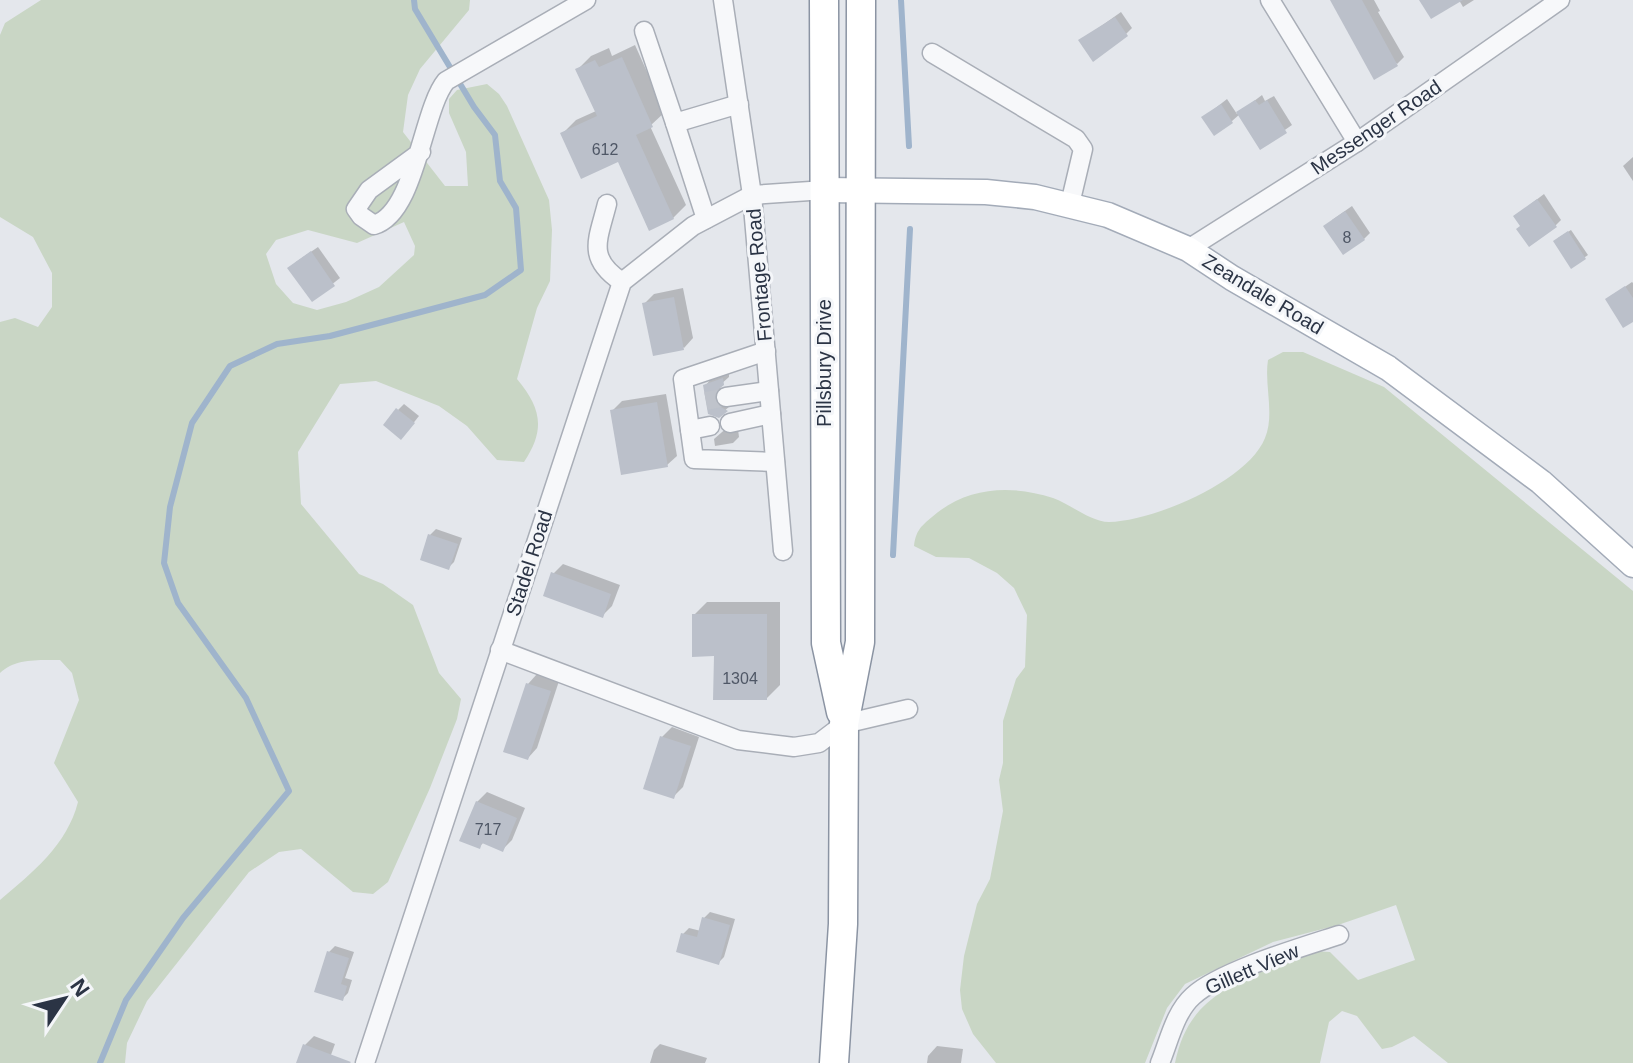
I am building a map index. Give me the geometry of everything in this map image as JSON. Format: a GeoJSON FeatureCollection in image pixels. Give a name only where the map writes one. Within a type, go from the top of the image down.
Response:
{"type":"FeatureCollection","features":[{"type":"Feature","properties":{"kind":"highway","name":"Pillsbury Drive"},"geometry":{"type":"LineString","coordinates":[[824,0],[826,643],[844,724]]}},
{"type":"Feature","properties":{"kind":"highway","name":"Pillsbury Drive"},"geometry":{"type":"LineString","coordinates":[[834,1063],[843,924],[844,724],[860,642],[861,0]]}},
{"type":"Feature","properties":{"kind":"main road","name":"Zeandale Road"},"geometry":{"type":"LineString","coordinates":[[825,190],[986,192],[1035,197],[1108,215],[1188,249],[1232,278],[1388,368],[1541,482],[1633,565]]}},
{"type":"Feature","properties":{"kind":"street"},"geometry":{"type":"LineString","coordinates":[[421,152],[438,91],[446,81],[586,0]]}},
{"type":"Feature","properties":{"kind":"street","name":"Frontage Road"},"geometry":{"type":"LineString","coordinates":[[723,0],[752,195],[783,551]]}},
{"type":"Feature","properties":{"kind":"street"},"geometry":{"type":"LineString","coordinates":[[1270,0],[1357,142]]}},
{"type":"Feature","properties":{"kind":"street","name":"Messenger Road"},"geometry":{"type":"LineString","coordinates":[[1188,249],[1357,142],[1560,0]]}},
{"type":"Feature","properties":{"kind":"street"},"geometry":{"type":"LineString","coordinates":[[644,31],[706,219]]}},
{"type":"Feature","properties":{"kind":"street"},"geometry":{"type":"LineString","coordinates":[[932,53],[1076,139],[1083,149],[1070,204]]}},
{"type":"Feature","properties":{"kind":"street"},"geometry":{"type":"LineString","coordinates":[[675,123],[739,104]]}},
{"type":"Feature","properties":{"kind":"street"},"geometry":{"type":"LineString","coordinates":[[607,204],[596,248],[604,270],[622,282],[693,226],[752,195],[825,190]]}},
{"type":"Feature","properties":{"kind":"street","name":"Stadel Road"},"geometry":{"type":"LineString","coordinates":[[365,1063],[622,282]]}},
{"type":"Feature","properties":{"kind":"street"},"geometry":{"type":"LineString","coordinates":[[766,351],[683,379],[694,459],[775,462]]}},
{"type":"Feature","properties":{"kind":"street"},"geometry":{"type":"LineString","coordinates":[[726,397],[769,391]]}},
{"type":"Feature","properties":{"kind":"street"},"geometry":{"type":"LineString","coordinates":[[687,404],[706,401]]}},
{"type":"Feature","properties":{"kind":"street"},"geometry":{"type":"LineString","coordinates":[[730,423],[771,414]]}},
{"type":"Feature","properties":{"kind":"street"},"geometry":{"type":"LineString","coordinates":[[690,430],[710,426]]}},
{"type":"Feature","properties":{"kind":"street"},"geometry":{"type":"LineString","coordinates":[[500,650],[738,740],[794,747],[819,743],[844,724],[908,709]]}},
{"type":"Feature","properties":{"kind":"street","name":"Gillett View"},"geometry":{"type":"LineString","coordinates":[[1160,1063],[1178,1016],[1193,996],[1219,979],[1339,935]]}},
{"type":"Feature","properties":{"kind":"green space"},"geometry":{"type":"Polygon","coordinates":[[[41,0],[470,0],[469,10],[420,69],[408,95],[403,132],[445,186],[468,186],[466,152],[449,113],[449,99],[457,90],[487,84],[507,106],[549,200],[552,230],[550,281],[537,308],[517,379],[536,409],[538,419],[536,439],[524,462],[497,460],[467,426],[439,406],[376,381],[340,384],[298,452],[301,504],[359,574],[383,584],[413,605],[439,673],[461,699],[457,719],[430,788],[388,882],[373,894],[353,892],[301,849],[279,852],[249,872],[147,1001],[127,1043],[125,1063],[0,1063],[0,900],[47,857],[73,817],[78,802],[54,763],[79,700],[72,673],[60,660],[20,662],[0,673],[0,322],[15,318],[38,327],[52,307],[52,273],[33,237],[0,217],[0,35],[5,23],[41,0]],[[404,222],[357,243],[308,230],[276,240],[266,254],[276,284],[293,303],[317,310],[346,302],[379,287],[414,255],[415,246],[404,222]]]}},
{"type":"Feature","properties":{"kind":"green space"},"geometry":{"type":"Polygon","coordinates":[[[1283,352],[1303,352],[1384,387],[1633,591],[1633,1063],[1448,1063],[1414,1036],[1382,1049],[1357,1016],[1342,1011],[1329,1022],[1320,1063],[1175,1063],[1187,1028],[1206,1004],[1233,985],[1281,962],[1305,953],[1330,952],[1358,980],[1415,960],[1396,905],[1338,925],[1273,942],[1185,984],[1167,1008],[1145,1063],[996,1063],[973,1034],[962,1009],[960,990],[964,956],[977,904],[990,879],[1003,811],[999,780],[1003,763],[1003,721],[1016,679],[1025,667],[1027,615],[1014,588],[997,573],[969,558],[936,557],[914,546],[917,533],[945,507],[959,499],[989,491],[1021,491],[1053,498],[1095,519],[1109,522],[1150,514],[1198,496],[1240,469],[1265,438],[1269,419],[1268,360],[1283,352]]]}},
{"type":"Feature","properties":{"kind":"building"},"geometry":{"type":"Polygon","coordinates":[[[1330,0],[1362,0],[1398,66],[1374,80],[1330,0]]]}},
{"type":"Feature","properties":{"kind":"building"},"geometry":{"type":"Polygon","coordinates":[[[1419,0],[1463,0],[1431,19],[1419,0]]]}},
{"type":"Feature","properties":{"kind":"building"},"geometry":{"type":"Polygon","coordinates":[[[1115,17],[1128,36],[1093,62],[1078,40],[1115,17]]]}},
{"type":"Feature","properties":{"kind":"building"},"geometry":{"type":"Polygon","coordinates":[[[622,57],[653,127],[636,135],[674,219],[649,231],[618,162],[581,179],[560,133],[597,116],[575,69],[595,60],[599,67],[622,57]]]}},
{"type":"Feature","properties":{"kind":"building"},"geometry":{"type":"Polygon","coordinates":[[[1255,100],[1259,105],[1267,100],[1287,133],[1260,150],[1236,112],[1255,100]]]}},
{"type":"Feature","properties":{"kind":"building"},"geometry":{"type":"Polygon","coordinates":[[[1221,104],[1233,123],[1214,136],[1201,117],[1221,104]]]}},
{"type":"Feature","properties":{"kind":"building"},"geometry":{"type":"Polygon","coordinates":[[[1537,199],[1557,227],[1529,247],[1516,229],[1520,226],[1513,216],[1537,199]]]}},
{"type":"Feature","properties":{"kind":"building"},"geometry":{"type":"Polygon","coordinates":[[[1345,211],[1365,240],[1343,255],[1323,226],[1345,211]]]}},
{"type":"Feature","properties":{"kind":"building"},"geometry":{"type":"Polygon","coordinates":[[[1568,231],[1586,259],[1571,269],[1553,241],[1568,231]]]}},
{"type":"Feature","properties":{"kind":"building"},"geometry":{"type":"Polygon","coordinates":[[[311,251],[335,286],[312,302],[287,268],[311,251]]]}},
{"type":"Feature","properties":{"kind":"building"},"geometry":{"type":"Polygon","coordinates":[[[1625,286],[1633,298],[1633,322],[1623,328],[1605,299],[1625,286]]]}},
{"type":"Feature","properties":{"kind":"building"},"geometry":{"type":"Polygon","coordinates":[[[674,297],[684,350],[653,356],[642,303],[674,297]]]}},
{"type":"Feature","properties":{"kind":"building"},"geometry":{"type":"Polygon","coordinates":[[[723,378],[724,385],[715,392],[714,399],[717,405],[728,411],[719,418],[708,414],[703,385],[723,378]]]}},
{"type":"Feature","properties":{"kind":"building"},"geometry":{"type":"Polygon","coordinates":[[[657,402],[668,467],[621,475],[610,410],[657,402]]]}},
{"type":"Feature","properties":{"kind":"building"},"geometry":{"type":"Polygon","coordinates":[[[396,408],[415,423],[401,440],[383,425],[396,408]]]}},
{"type":"Feature","properties":{"kind":"building"},"geometry":{"type":"Polygon","coordinates":[[[428,534],[458,544],[449,570],[420,560],[428,534]]]}},
{"type":"Feature","properties":{"kind":"building"},"geometry":{"type":"Polygon","coordinates":[[[551,572],[611,594],[603,618],[543,596],[551,572]]]}},
{"type":"Feature","properties":{"kind":"building"},"geometry":{"type":"Polygon","coordinates":[[[692,614],[767,614],[767,700],[713,700],[714,656],[692,657],[692,614]]]}},
{"type":"Feature","properties":{"kind":"building"},"geometry":{"type":"Polygon","coordinates":[[[526,683],[551,691],[528,760],[503,752],[526,683]]]}},
{"type":"Feature","properties":{"kind":"building"},"geometry":{"type":"Polygon","coordinates":[[[660,736],[691,746],[674,799],[643,789],[660,736]]]}},
{"type":"Feature","properties":{"kind":"building"},"geometry":{"type":"Polygon","coordinates":[[[476,801],[517,818],[503,852],[482,843],[480,849],[459,841],[476,801]]]}},
{"type":"Feature","properties":{"kind":"building"},"geometry":{"type":"Polygon","coordinates":[[[702,917],[730,925],[719,965],[676,952],[681,933],[697,937],[702,917]]]}},
{"type":"Feature","properties":{"kind":"building"},"geometry":{"type":"Polygon","coordinates":[[[327,951],[349,958],[341,984],[347,986],[343,1001],[314,992],[327,951]]]}},
{"type":"Feature","properties":{"kind":"building"},"geometry":{"type":"Polygon","coordinates":[[[303,1044],[351,1062],[296,1063],[303,1044]]]}},
{"type":"Feature","properties":{"kind":"waterway"},"geometry":{"type":"LineString","coordinates":[[100,1063],[126,1000],[183,918],[289,791],[246,698],[178,603],[164,563],[170,507],[192,423],[230,366],[277,344],[330,336],[485,295],[521,270],[516,208],[500,181],[495,135],[474,107],[415,9],[414,0]]}},
{"type":"Feature","properties":{"kind":"waterway"},"geometry":{"type":"LineString","coordinates":[[901,0],[909,146]]}},
{"type":"Feature","properties":{"kind":"waterway"},"geometry":{"type":"LineString","coordinates":[[893,555],[910,229]]}},
{"type":"Feature","properties":{"kind":"tunnel"},"geometry":{"type":"LineString","coordinates":[[706,401],[726,397]]}}]}
